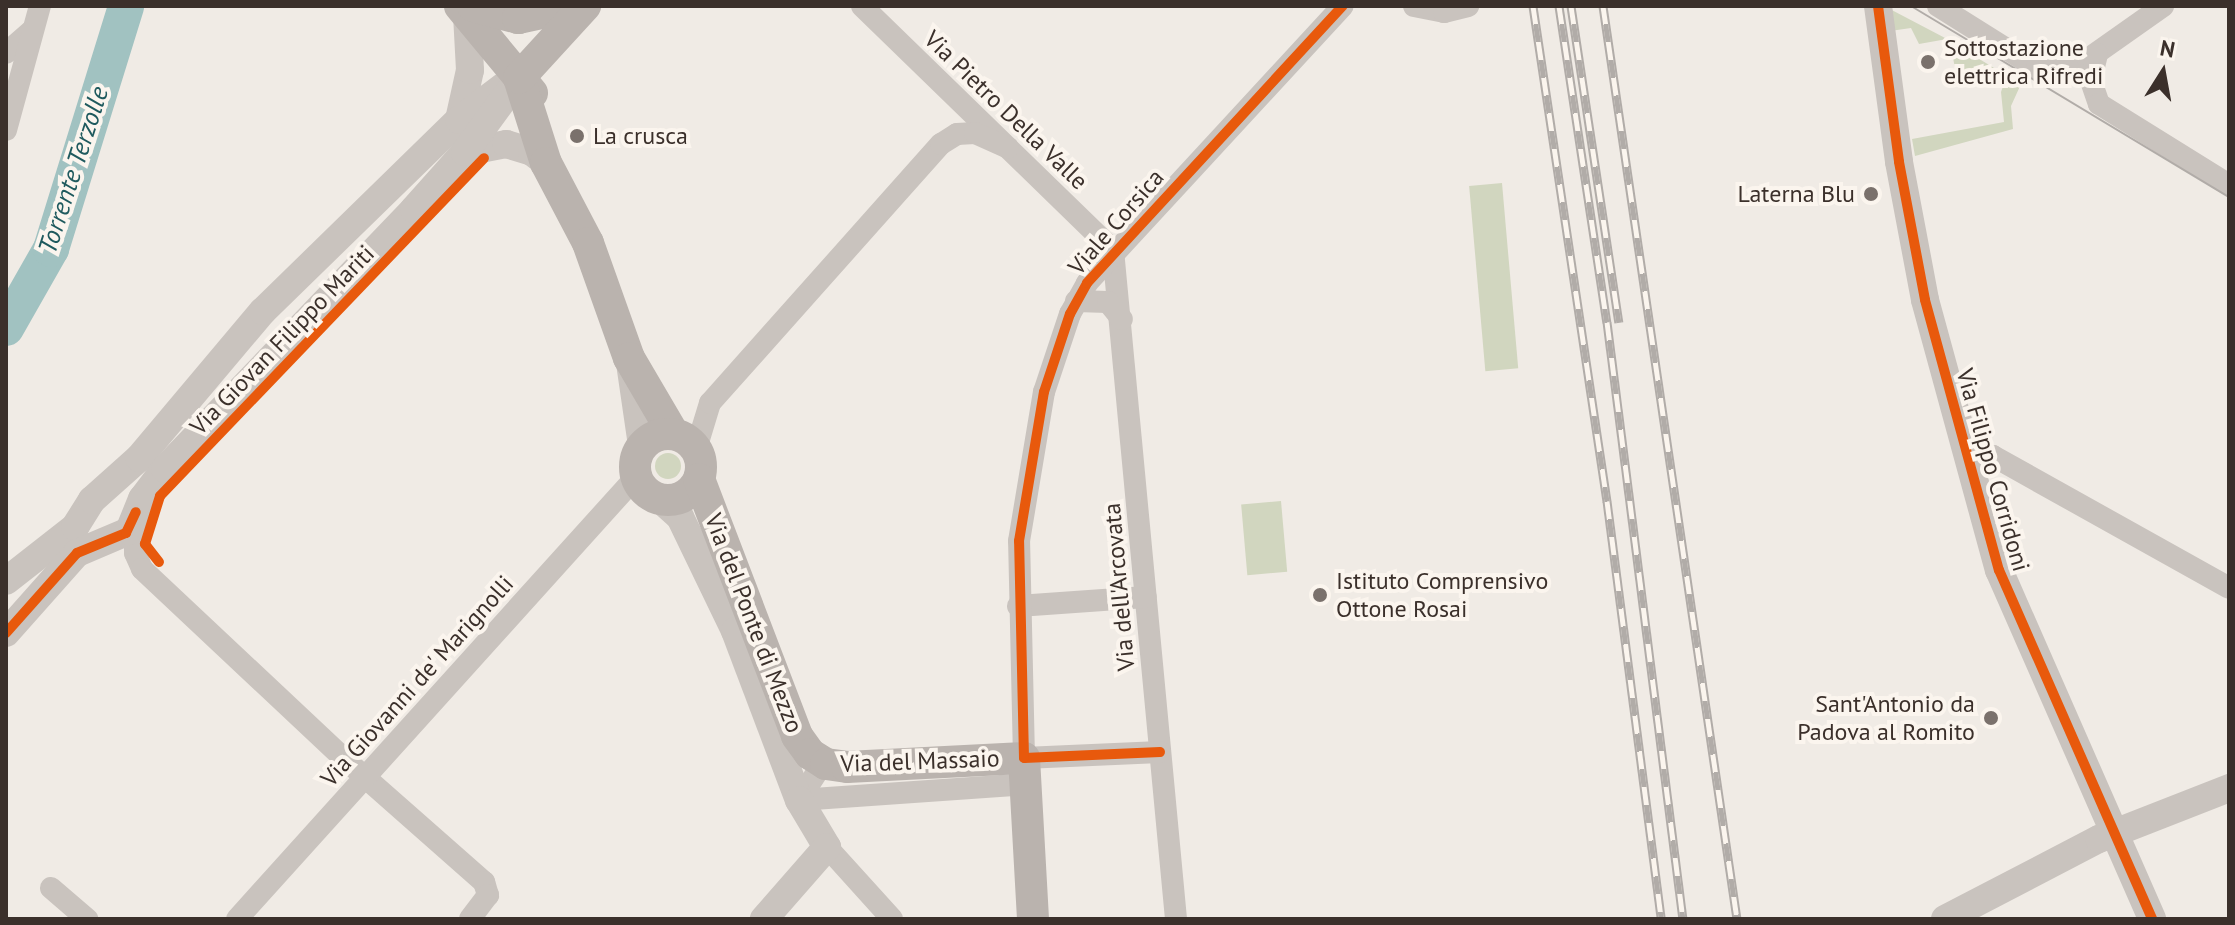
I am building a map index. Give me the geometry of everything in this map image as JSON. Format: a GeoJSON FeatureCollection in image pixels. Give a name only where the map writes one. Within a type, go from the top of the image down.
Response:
{"type":"FeatureCollection","features":[{"type":"Feature","properties":{"kind":"main road"},"geometry":{"type":"LineString","coordinates":[[467,9],[518,18],[574,6]]}},
{"type":"Feature","properties":{"kind":"main road","name":"Via Giovan Filippo Mariti"},"geometry":{"type":"LineString","coordinates":[[519,78],[585,6]]}},
{"type":"Feature","properties":{"kind":"main road","name":"Via del Ponte di Mezzo"},"geometry":{"type":"LineString","coordinates":[[467,9],[519,78],[549,111],[588,243],[629,358],[689,454],[797,736],[823,763]]}},
{"type":"Feature","properties":{"kind":"main road","name":"Via del Ponte di Mezzo"},"geometry":{"type":"LineString","coordinates":[[519,78],[546,163],[588,243]]}},
{"type":"Feature","properties":{"kind":"main road"},"geometry":{"type":"LineString","coordinates":[[642,445],[689,454]]}},
{"type":"Feature","properties":{"kind":"main road","name":"Via del Ponte di Mezzo"},"geometry":{"type":"LineString","coordinates":[[642,445],[636,455],[636,477],[647,493],[660,499],[684,496],[689,454]]}},
{"type":"Feature","properties":{"kind":"main road","name":"Via del Massaio"},"geometry":{"type":"LineString","coordinates":[[823,763],[854,767],[1025,771]]}},
{"type":"Feature","properties":{"kind":"main road","name":"Viale Corsica"},"geometry":{"type":"LineString","coordinates":[[1025,771],[1033,919]]}},
{"type":"Feature","properties":{"kind":"street"},"geometry":{"type":"LineString","coordinates":[[6,130],[15,42],[40,6]]}},
{"type":"Feature","properties":{"kind":"street","name":"Via Pietro Della Valle"},"geometry":{"type":"LineString","coordinates":[[862,6],[1113,250]]}},
{"type":"Feature","properties":{"kind":"street","name":"Viale Corsica"},"geometry":{"type":"LineString","coordinates":[[1025,771],[1018,606],[1026,476],[1044,392],[1076,301],[1113,250],[1343,6]]}},
{"type":"Feature","properties":{"kind":"street"},"geometry":{"type":"LineString","coordinates":[[1414,6],[1444,12],[1468,6]]}},
{"type":"Feature","properties":{"kind":"street","name":"Via Filippo Corridoni"},"geometry":{"type":"LineString","coordinates":[[1878,6],[1911,234],[1969,467],[1999,570],[2034,659],[2117,832],[2152,919]]}},
{"type":"Feature","properties":{"kind":"street"},"geometry":{"type":"LineString","coordinates":[[1938,6],[2044,71],[2067,69],[2097,54],[2163,6]]}},
{"type":"Feature","properties":{"kind":"street"},"geometry":{"type":"LineString","coordinates":[[459,120],[470,70],[467,9]]}},
{"type":"Feature","properties":{"kind":"street"},"geometry":{"type":"LineString","coordinates":[[2097,54],[2091,81],[2099,104],[2229,185]]}},
{"type":"Feature","properties":{"kind":"street","name":"Via Giovan Filippo Mariti"},"geometry":{"type":"LineString","coordinates":[[6,581],[75,527],[97,498],[139,458],[245,330],[459,120],[519,78]]}},
{"type":"Feature","properties":{"kind":"street","name":"Via Giovan Filippo Mariti"},"geometry":{"type":"LineString","coordinates":[[6,633],[77,553],[126,533],[165,469],[465,152],[519,78]]}},
{"type":"Feature","properties":{"kind":"street"},"geometry":{"type":"LineString","coordinates":[[689,454],[710,403],[941,144],[957,134],[975,133],[1008,148]]}},
{"type":"Feature","properties":{"kind":"street"},"geometry":{"type":"LineString","coordinates":[[465,152],[506,144],[546,163]]}},
{"type":"Feature","properties":{"kind":"street","name":"Via dell'Arcovata"},"geometry":{"type":"LineString","coordinates":[[1113,250],[1122,319],[1176,919]]}},
{"type":"Feature","properties":{"kind":"street","name":"Viale Corsica"},"geometry":{"type":"LineString","coordinates":[[1076,301],[1108,302],[1122,319]]}},
{"type":"Feature","properties":{"kind":"street","name":"Via del Ponte di Mezzo"},"geometry":{"type":"LineString","coordinates":[[629,358],[642,445]]}},
{"type":"Feature","properties":{"kind":"street"},"geometry":{"type":"LineString","coordinates":[[1969,467],[1986,453],[2229,588]]}},
{"type":"Feature","properties":{"kind":"street","name":"Via Giovanni de' Marignolli"},"geometry":{"type":"LineString","coordinates":[[237,919],[636,477]]}},
{"type":"Feature","properties":{"kind":"street"},"geometry":{"type":"LineString","coordinates":[[111,538],[91,525],[97,498],[126,494],[135,516],[135,553],[142,569],[365,778],[484,882],[488,895],[470,919]]}},
{"type":"Feature","properties":{"kind":"street","name":"Via del Ponte di Mezzo"},"geometry":{"type":"LineString","coordinates":[[660,499],[680,517],[735,631],[799,800],[827,847],[892,919]]}},
{"type":"Feature","properties":{"kind":"street"},"geometry":{"type":"LineString","coordinates":[[1018,606],[1146,597]]}},
{"type":"Feature","properties":{"kind":"street","name":"Via del Massaio"},"geometry":{"type":"LineString","coordinates":[[799,800],[1160,752]]}},
{"type":"Feature","properties":{"kind":"street"},"geometry":{"type":"LineString","coordinates":[[799,800],[823,763]]}},
{"type":"Feature","properties":{"kind":"street"},"geometry":{"type":"LineString","coordinates":[[1945,919],[2117,832],[2229,788]]}},
{"type":"Feature","properties":{"kind":"street"},"geometry":{"type":"LineString","coordinates":[[764,919],[827,847]]}},
{"type":"Feature","properties":{"kind":"street"},"geometry":{"type":"LineString","coordinates":[[51,888],[87,919]]}},
{"type":"Feature","properties":{"kind":"green space"},"geometry":{"type":"Polygon","coordinates":[[[1886,7],[1947,39],[1919,44],[1911,28],[1890,31],[1886,7]]]}},
{"type":"Feature","properties":{"kind":"green space"},"geometry":{"type":"Polygon","coordinates":[[[1950,41],[1994,68],[1956,74],[1950,41]]]}},
{"type":"Feature","properties":{"kind":"green space"},"geometry":{"type":"Polygon","coordinates":[[[2007,75],[2021,84],[2011,106],[2013,129],[1915,156],[1912,139],[2004,122],[2001,92],[2007,75]]]}},
{"type":"Feature","properties":{"kind":"green space"},"geometry":{"type":"Polygon","coordinates":[[[1502,183],[1518,368],[1485,371],[1469,186],[1502,183]]]}},
{"type":"Feature","properties":{"kind":"green space"},"geometry":{"type":"Polygon","coordinates":[[[668,453],[677,457],[681,466],[677,475],[668,479],[659,475],[655,466],[659,457],[668,453]]]}},
{"type":"Feature","properties":{"kind":"green space"},"geometry":{"type":"Polygon","coordinates":[[[1281,501],[1287,572],[1247,575],[1241,504],[1281,501]]]}},
{"type":"Feature","properties":{"kind":"waterway","name":"Torrente Terzolle"},"geometry":{"type":"LineString","coordinates":[[6,328],[51,249],[126,6]]}},
{"type":"Feature","properties":{"kind":"tram line"},"geometry":{"type":"LineString","coordinates":[[1911,6],[2229,197]]}},
{"type":"Feature","properties":{"kind":"railway"},"geometry":{"type":"LineString","coordinates":[[1533,6],[1607,501],[1661,919]]}},
{"type":"Feature","properties":{"kind":"railway"},"geometry":{"type":"LineString","coordinates":[[1559,6],[1607,322],[1683,919]]}},
{"type":"Feature","properties":{"kind":"railway"},"geometry":{"type":"LineString","coordinates":[[1571,6],[1619,322]]}},
{"type":"Feature","properties":{"kind":"railway"},"geometry":{"type":"LineString","coordinates":[[1603,6],[1737,919]]}},
{"type":"Feature","properties":{"kind":"cycle path"},"geometry":{"type":"LineString","coordinates":[[1160,752],[1024,758],[1019,541],[1044,392],[1070,314],[1087,283],[1343,6]]}},
{"type":"Feature","properties":{"kind":"cycle path"},"geometry":{"type":"LineString","coordinates":[[1878,6],[1899,162],[1925,300],[1999,570],[2152,919]]}},
{"type":"Feature","properties":{"kind":"cycle path"},"geometry":{"type":"LineString","coordinates":[[159,562],[145,544],[160,496],[484,158]]}},
{"type":"Feature","properties":{"kind":"cycle path"},"geometry":{"type":"LineString","coordinates":[[6,633],[77,553],[126,533],[136,512]]}},
{"type":"Feature","properties":{"kind":"place","name":"Sottostazione elettrica Rifredi"},"geometry":{"type":"Point","coordinates":[1928,62]}},
{"type":"Feature","properties":{"kind":"place","name":"La crusca"},"geometry":{"type":"Point","coordinates":[577,136]}},
{"type":"Feature","properties":{"kind":"place","name":"Laterna Blu"},"geometry":{"type":"Point","coordinates":[1871,194]}},
{"type":"Feature","properties":{"kind":"place","name":"Istituto Comprensivo Ottone Rosai"},"geometry":{"type":"Point","coordinates":[1320,595]}},
{"type":"Feature","properties":{"kind":"place","name":"Sant'Antonio da Padova al Romito"},"geometry":{"type":"Point","coordinates":[1991,718]}}]}
